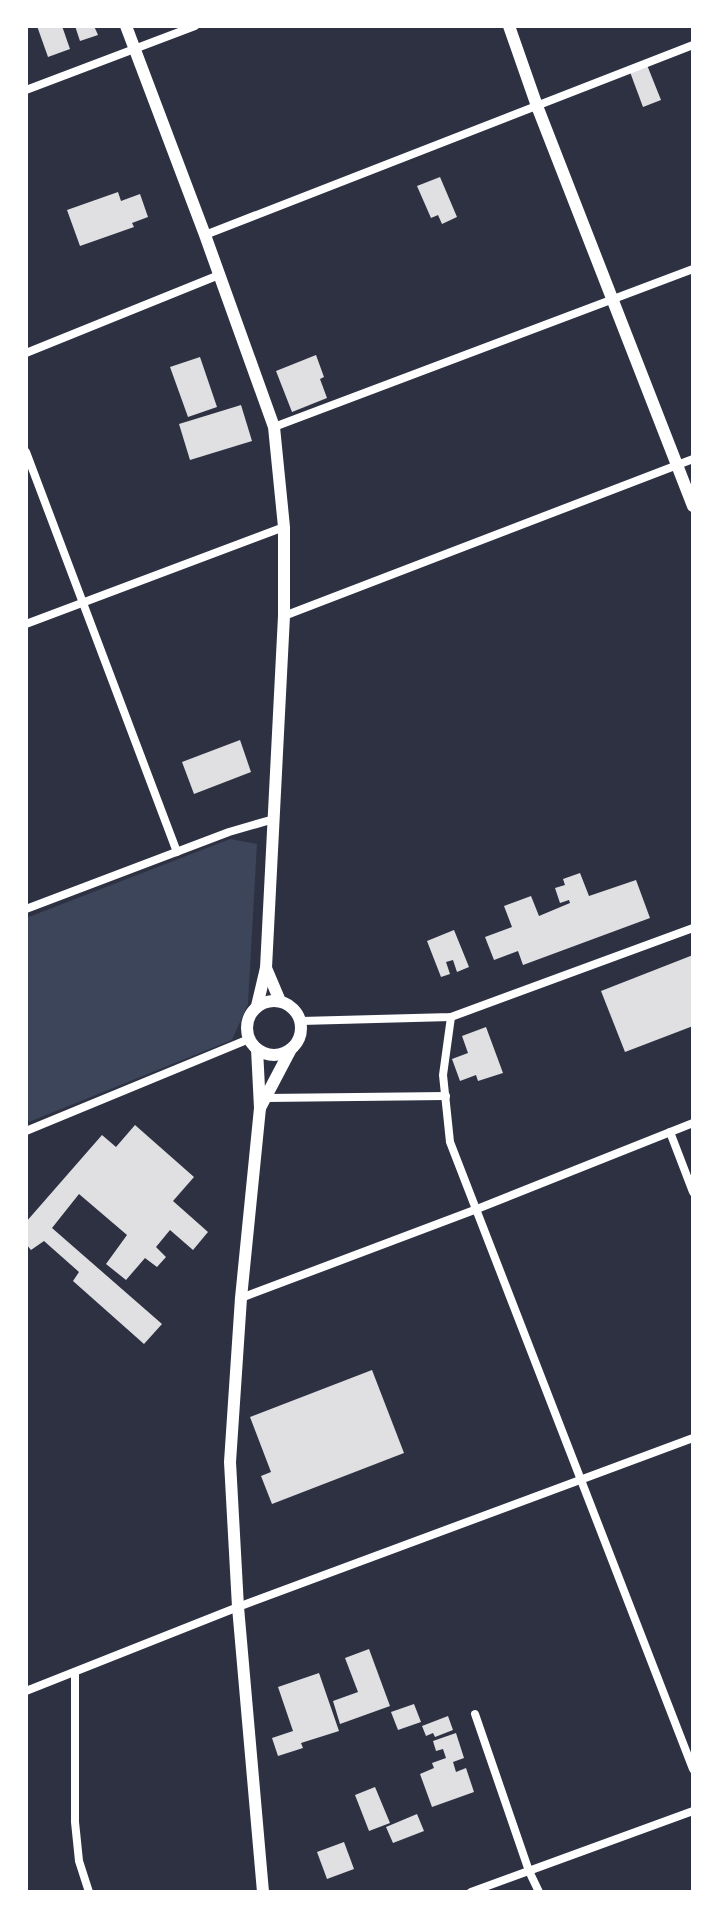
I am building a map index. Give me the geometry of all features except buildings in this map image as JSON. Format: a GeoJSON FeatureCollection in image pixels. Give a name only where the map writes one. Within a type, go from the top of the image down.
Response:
{"type":"FeatureCollection","features":[{"type":"Feature","properties":{"kind":"main road"},"geometry":{"type":"LineString","coordinates":[[126,26],[274,427],[284,527],[284,616],[266,968],[257,1006]]}},
{"type":"Feature","properties":{"kind":"main road"},"geometry":{"type":"LineString","coordinates":[[509,26],[537,106],[693,506]]}},
{"type":"Feature","properties":{"kind":"main road"},"geometry":{"type":"LineString","coordinates":[[266,968],[280,1001]]}},
{"type":"Feature","properties":{"kind":"main road"},"geometry":{"type":"LineString","coordinates":[[263,1103],[291,1049],[299,1040],[301,1021],[291,1006],[280,1001],[268,1001],[257,1006],[249,1015],[246,1027],[253,1044],[263,1103],[241,1298],[230,1462],[238,1607],[263,1892]]}},
{"type":"Feature","properties":{"kind":"main road"},"geometry":{"type":"LineString","coordinates":[[253,1044],[268,1055],[280,1055],[291,1049]]}},
{"type":"Feature","properties":{"kind":"street"},"geometry":{"type":"LineString","coordinates":[[26,90],[195,26]]}},
{"type":"Feature","properties":{"kind":"street"},"geometry":{"type":"LineString","coordinates":[[205,235],[693,45]]}},
{"type":"Feature","properties":{"kind":"street"},"geometry":{"type":"LineString","coordinates":[[274,427],[693,269]]}},
{"type":"Feature","properties":{"kind":"street"},"geometry":{"type":"LineString","coordinates":[[26,353],[219,275]]}},
{"type":"Feature","properties":{"kind":"street"},"geometry":{"type":"LineString","coordinates":[[26,452],[177,852]]}},
{"type":"Feature","properties":{"kind":"street"},"geometry":{"type":"LineString","coordinates":[[284,616],[693,459]]}},
{"type":"Feature","properties":{"kind":"street"},"geometry":{"type":"LineString","coordinates":[[26,624],[284,527]]}},
{"type":"Feature","properties":{"kind":"street"},"geometry":{"type":"LineString","coordinates":[[26,909],[229,832],[274,819]]}},
{"type":"Feature","properties":{"kind":"street"},"geometry":{"type":"LineString","coordinates":[[301,1021],[451,1017],[693,928]]}},
{"type":"Feature","properties":{"kind":"street"},"geometry":{"type":"LineString","coordinates":[[451,1017],[443,1075],[450,1142],[693,1767]]}},
{"type":"Feature","properties":{"kind":"street"},"geometry":{"type":"LineString","coordinates":[[26,1131],[253,1044]]}},
{"type":"Feature","properties":{"kind":"street"},"geometry":{"type":"LineString","coordinates":[[263,1103],[446,1096]]}},
{"type":"Feature","properties":{"kind":"street"},"geometry":{"type":"LineString","coordinates":[[241,1298],[693,1123]]}},
{"type":"Feature","properties":{"kind":"street"},"geometry":{"type":"LineString","coordinates":[[670,1132],[693,1192]]}},
{"type":"Feature","properties":{"kind":"street"},"geometry":{"type":"LineString","coordinates":[[26,1691],[238,1607],[693,1438]]}},
{"type":"Feature","properties":{"kind":"street"},"geometry":{"type":"LineString","coordinates":[[75,1673],[75,1822],[79,1861],[89,1892]]}},
{"type":"Feature","properties":{"kind":"street"},"geometry":{"type":"LineString","coordinates":[[475,1714],[539,1892]]}},
{"type":"Feature","properties":{"kind":"street"},"geometry":{"type":"LineString","coordinates":[[471,1892],[693,1811]]}},
{"type":"Feature","properties":{"kind":"shaded area"},"geometry":{"type":"Polygon","coordinates":[[[230,839],[257,844],[248,1004],[232,1040],[29,1122],[26,1115],[26,918],[230,839]]]}}]}
